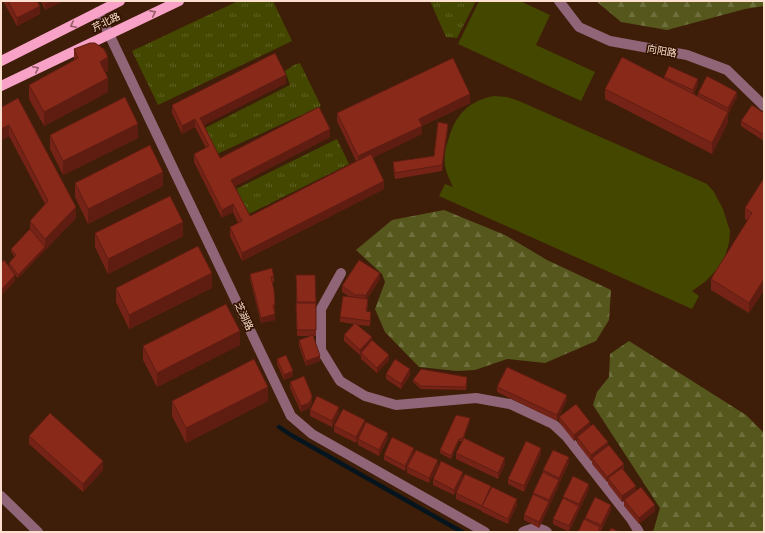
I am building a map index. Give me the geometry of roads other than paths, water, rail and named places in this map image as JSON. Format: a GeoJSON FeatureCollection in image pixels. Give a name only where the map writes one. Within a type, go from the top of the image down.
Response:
{"type":"FeatureCollection","features":[{"type":"Feature","properties":{"kind":"main road","name":"芹北路"},"geometry":{"type":"LineString","coordinates":[[1,61],[120,1]]}},
{"type":"Feature","properties":{"kind":"main road","name":"芹北路"},"geometry":{"type":"LineString","coordinates":[[1,86],[179,1]]}},
{"type":"Feature","properties":{"kind":"street","name":"向阳路"},"geometry":{"type":"LineString","coordinates":[[559,1],[580,27],[610,41],[687,55],[727,70],[764,106]]}},
{"type":"Feature","properties":{"kind":"street","name":"芝湖路"},"geometry":{"type":"LineString","coordinates":[[98,12],[110,34],[291,416],[312,434],[485,532]]}},
{"type":"Feature","properties":{"kind":"street"},"geometry":{"type":"LineString","coordinates":[[341,273],[321,309],[321,350],[340,381],[365,396],[396,404],[476,398],[510,404],[553,424],[566,436],[631,519],[639,532]]}},
{"type":"Feature","properties":{"kind":"street"},"geometry":{"type":"LineString","coordinates":[[1,496],[38,532]]}},
{"type":"Feature","properties":{"kind":"street"},"geometry":{"type":"LineString","coordinates":[[523,532],[535,528],[547,532]]}},
{"type":"Feature","properties":{"kind":"waterway"},"geometry":{"type":"LineString","coordinates":[[279,427],[462,532]]}}]}
